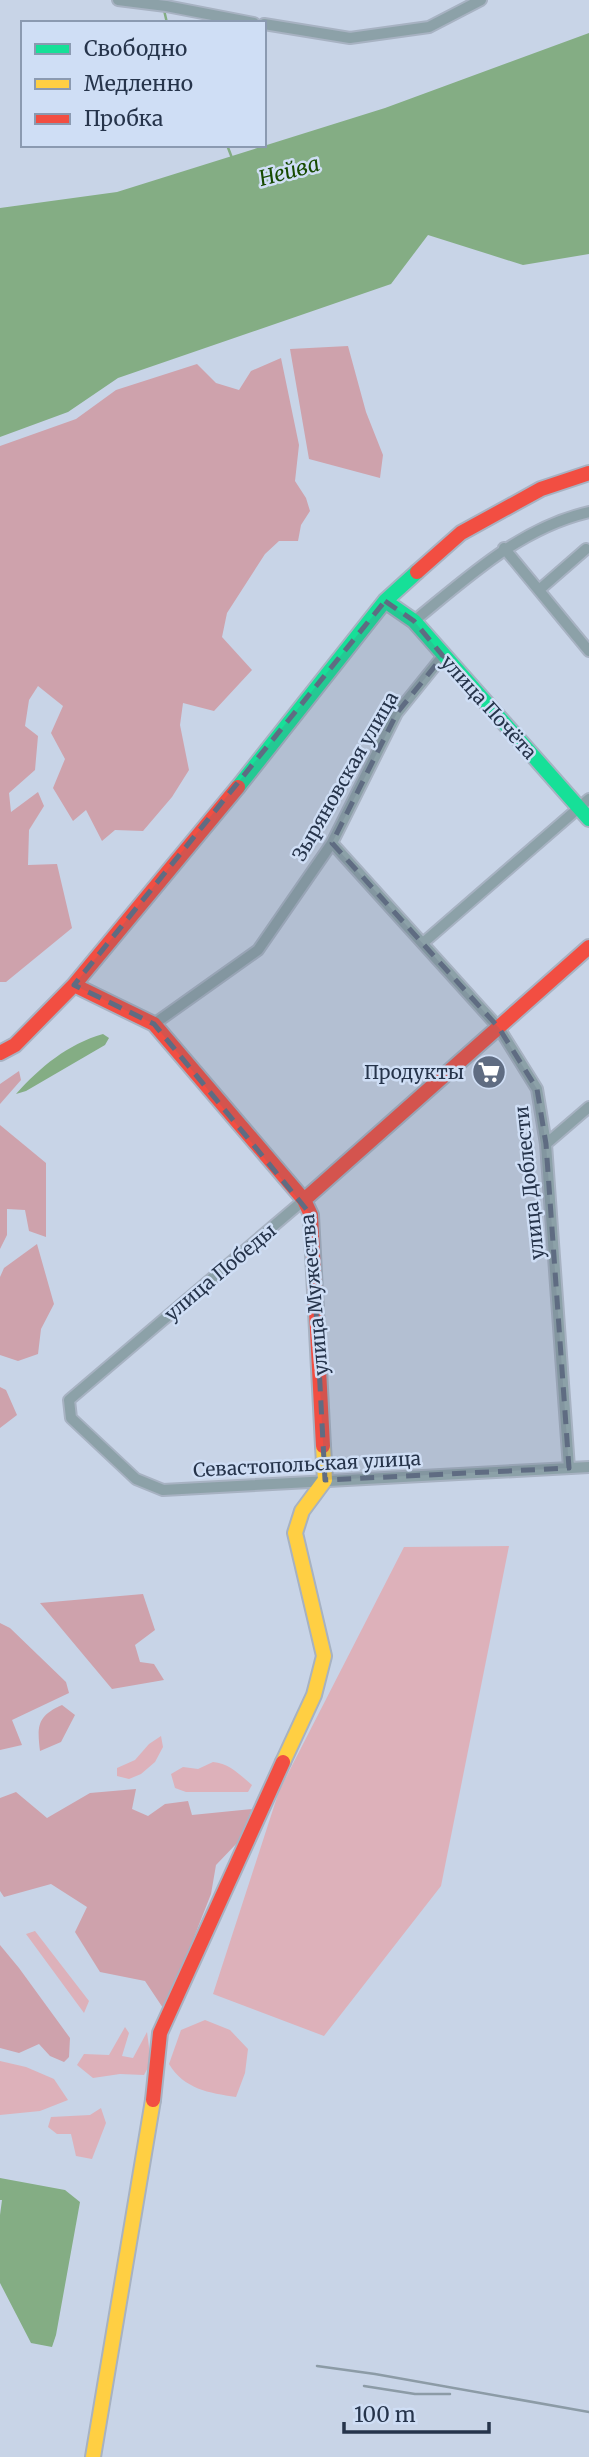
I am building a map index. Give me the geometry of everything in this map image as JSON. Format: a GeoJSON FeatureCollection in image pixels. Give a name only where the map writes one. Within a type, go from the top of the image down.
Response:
{"type":"FeatureCollection","features":[{"type":"Feature","properties":{"kind":"street"},"geometry":{"type":"LineString","coordinates":[[118,0],[244,21]]}},
{"type":"Feature","properties":{"kind":"street"},"geometry":{"type":"LineString","coordinates":[[266,24],[350,38],[429,27],[481,0]]}},
{"type":"Feature","properties":{"kind":"street"},"geometry":{"type":"LineString","coordinates":[[0,1053],[15,1045],[75,985],[254,768],[385,601],[461,533],[541,489],[589,473]]}},
{"type":"Feature","properties":{"kind":"street"},"geometry":{"type":"LineString","coordinates":[[414,621],[504,548],[562,518],[589,512]]}},
{"type":"Feature","properties":{"kind":"street"},"geometry":{"type":"LineString","coordinates":[[504,548],[589,651]]}},
{"type":"Feature","properties":{"kind":"street"},"geometry":{"type":"LineString","coordinates":[[539,590],[586,550]]}},
{"type":"Feature","properties":{"kind":"street","name":"улица Почёта"},"geometry":{"type":"LineString","coordinates":[[385,601],[414,621],[443,656],[586,809]]}},
{"type":"Feature","properties":{"kind":"street","name":"Зыряновская улица"},"geometry":{"type":"LineString","coordinates":[[154,1024],[258,950],[332,843],[397,713],[443,656]]}},
{"type":"Feature","properties":{"kind":"street"},"geometry":{"type":"LineString","coordinates":[[423,943],[586,809]]}},
{"type":"Feature","properties":{"kind":"street","name":"улица Доблести"},"geometry":{"type":"LineString","coordinates":[[332,843],[499,1028],[537,1089],[546,1144],[569,1468]]}},
{"type":"Feature","properties":{"kind":"street","name":"улица Победы"},"geometry":{"type":"LineString","coordinates":[[69,1400],[304,1200],[589,947]]}},
{"type":"Feature","properties":{"kind":"street","name":"улица Мужества"},"geometry":{"type":"LineString","coordinates":[[75,985],[154,1024],[304,1200],[311,1214],[325,1480]]}},
{"type":"Feature","properties":{"kind":"street"},"geometry":{"type":"LineString","coordinates":[[546,1144],[589,1107]]}},
{"type":"Feature","properties":{"kind":"street","name":"Севастопольская улица"},"geometry":{"type":"LineString","coordinates":[[69,1400],[71,1418],[135,1479],[163,1490],[589,1467]]}},
{"type":"Feature","properties":{"kind":"street"},"geometry":{"type":"LineString","coordinates":[[93,2457],[155,2085],[160,2033],[314,1695],[324,1656],[295,1532],[301,1511],[325,1480]]}},
{"type":"Feature","properties":{"kind":"highlighted area"},"geometry":{"type":"Polygon","coordinates":[[[385,601],[414,621],[443,656],[397,713],[332,843],[499,1028],[537,1089],[546,1144],[569,1468],[325,1480],[311,1215],[154,1024],[74,985],[385,601]]]}},
{"type":"Feature","properties":{"kind":"shaded area"},"geometry":{"type":"Polygon","coordinates":[[[348,346],[366,412],[383,455],[380,478],[309,459],[290,349],[348,346]]]}},
{"type":"Feature","properties":{"kind":"shaded area"},"geometry":{"type":"Polygon","coordinates":[[[281,358],[299,445],[295,481],[306,498],[310,511],[301,525],[298,541],[279,541],[265,554],[227,613],[222,637],[252,670],[214,711],[183,703],[180,725],[189,770],[172,797],[143,831],[115,830],[102,841],[86,810],[73,821],[53,788],[65,759],[51,733],[63,706],[38,686],[29,700],[25,726],[38,736],[35,770],[9,793],[11,812],[38,792],[44,806],[29,830],[28,865],[57,864],[72,928],[6,982],[0,982],[0,446],[76,419],[116,390],[197,364],[216,383],[239,390],[251,371],[281,358]]]}},
{"type":"Feature","properties":{"kind":"shaded area"},"geometry":{"type":"Polygon","coordinates":[[[19,1071],[21,1080],[0,1104],[0,1084],[19,1071]]]}},
{"type":"Feature","properties":{"kind":"shaded area"},"geometry":{"type":"Polygon","coordinates":[[[0,1125],[46,1163],[46,1237],[29,1231],[25,1210],[7,1209],[7,1235],[0,1249],[0,1125]]]}},
{"type":"Feature","properties":{"kind":"shaded area"},"geometry":{"type":"Polygon","coordinates":[[[37,1244],[54,1304],[41,1329],[38,1354],[18,1361],[0,1355],[0,1277],[4,1268],[37,1244]]]}},
{"type":"Feature","properties":{"kind":"shaded area"},"geometry":{"type":"Polygon","coordinates":[[[0,1387],[6,1390],[17,1415],[0,1428],[0,1387]]]}},
{"type":"Feature","properties":{"kind":"shaded area"},"geometry":{"type":"Polygon","coordinates":[[[509,1546],[441,1886],[324,2036],[213,1994],[279,1791],[404,1547],[509,1546]]]}},
{"type":"Feature","properties":{"kind":"shaded area"},"geometry":{"type":"Polygon","coordinates":[[[143,1594],[155,1630],[135,1645],[140,1662],[154,1664],[164,1680],[112,1689],[40,1603],[143,1594]]]}},
{"type":"Feature","properties":{"kind":"shaded area"},"geometry":{"type":"Polygon","coordinates":[[[0,1623],[10,1628],[66,1682],[69,1693],[12,1720],[22,1745],[0,1750],[0,1623]]]}},
{"type":"Feature","properties":{"kind":"shaded area"},"geometry":{"type":"Polygon","coordinates":[[[62,1705],[75,1715],[61,1742],[40,1751],[39,1728],[43,1718],[62,1705]]]}},
{"type":"Feature","properties":{"kind":"shaded area"},"geometry":{"type":"Polygon","coordinates":[[[161,1736],[163,1747],[155,1762],[141,1774],[129,1779],[117,1776],[117,1768],[135,1760],[149,1744],[161,1736]]]}},
{"type":"Feature","properties":{"kind":"shaded area"},"geometry":{"type":"Polygon","coordinates":[[[213,1762],[229,1767],[243,1777],[252,1785],[248,1792],[186,1792],[175,1788],[171,1774],[183,1767],[198,1769],[213,1762]]]}},
{"type":"Feature","properties":{"kind":"shaded area"},"geometry":{"type":"Polygon","coordinates":[[[136,1789],[132,1809],[148,1816],[165,1804],[188,1801],[192,1815],[252,1809],[238,1842],[216,1865],[211,1894],[165,2011],[145,1981],[100,1972],[75,1932],[87,1907],[51,1884],[4,1897],[0,1891],[0,1798],[16,1792],[47,1818],[90,1793],[136,1789]]]}},
{"type":"Feature","properties":{"kind":"shaded area"},"geometry":{"type":"Polygon","coordinates":[[[35,1931],[89,2001],[84,2013],[26,1934],[35,1931]]]}},
{"type":"Feature","properties":{"kind":"shaded area"},"geometry":{"type":"Polygon","coordinates":[[[0,1945],[70,2038],[69,2057],[64,2062],[50,2056],[39,2044],[19,2053],[0,2048],[0,1945]]]}},
{"type":"Feature","properties":{"kind":"shaded area"},"geometry":{"type":"Polygon","coordinates":[[[205,2020],[230,2030],[248,2049],[245,2073],[236,2097],[198,2088],[182,2079],[169,2064],[181,2030],[205,2020]]]}},
{"type":"Feature","properties":{"kind":"shaded area"},"geometry":{"type":"Polygon","coordinates":[[[125,2027],[129,2033],[122,2056],[133,2058],[147,2032],[151,2062],[144,2075],[120,2074],[93,2078],[77,2065],[84,2054],[109,2055],[125,2027]]]}},
{"type":"Feature","properties":{"kind":"shaded area"},"geometry":{"type":"Polygon","coordinates":[[[0,2061],[26,2067],[54,2079],[68,2100],[40,2111],[0,2115],[0,2061]]]}},
{"type":"Feature","properties":{"kind":"shaded area"},"geometry":{"type":"Polygon","coordinates":[[[101,2108],[106,2123],[92,2159],[76,2156],[71,2134],[57,2134],[48,2127],[51,2117],[90,2115],[101,2108]]]}},
{"type":"Feature","properties":{"kind":"water","name":"Нейва"},"geometry":{"type":"Polygon","coordinates":[[[589,33],[589,254],[523,265],[428,235],[391,284],[118,378],[68,412],[0,437],[0,208],[117,192],[385,108],[589,33]]]}},
{"type":"Feature","properties":{"kind":"water"},"geometry":{"type":"Polygon","coordinates":[[[103,1034],[109,1038],[105,1045],[26,1091],[16,1094],[66,1050],[103,1034]]]}},
{"type":"Feature","properties":{"kind":"water"},"geometry":{"type":"Polygon","coordinates":[[[0,2178],[65,2190],[80,2202],[52,2347],[31,2343],[0,2283],[0,2178]]]}},
{"type":"Feature","properties":{"kind":"waterway"},"geometry":{"type":"LineString","coordinates":[[164,10],[167,21]]}},
{"type":"Feature","properties":{"kind":"waterway"},"geometry":{"type":"LineString","coordinates":[[228,147],[232,158]]}},
{"type":"Feature","properties":{"kind":"railway"},"geometry":{"type":"LineString","coordinates":[[317,2366],[589,2412]]}},
{"type":"Feature","properties":{"kind":"railway"},"geometry":{"type":"LineString","coordinates":[[364,2386],[415,2394],[450,2394]]}},
{"type":"Feature","properties":{"kind":"traffic: fast"},"geometry":{"type":"LineString","coordinates":[[238,787],[385,601],[417,572]]}},
{"type":"Feature","properties":{"kind":"traffic: fast"},"geometry":{"type":"LineString","coordinates":[[385,601],[414,621],[589,819]]}},
{"type":"Feature","properties":{"kind":"traffic: slow"},"geometry":{"type":"LineString","coordinates":[[283,1762],[314,1695],[324,1656],[295,1533],[302,1511],[325,1480],[323,1446]]}},
{"type":"Feature","properties":{"kind":"traffic: slow"},"geometry":{"type":"LineString","coordinates":[[93,2457],[153,2100]]}},
{"type":"Feature","properties":{"kind":"traffic: jam"},"geometry":{"type":"LineString","coordinates":[[417,572],[461,533],[541,489],[589,473]]}},
{"type":"Feature","properties":{"kind":"traffic: jam"},"geometry":{"type":"LineString","coordinates":[[0,1053],[15,1045],[74,985],[238,787]]}},
{"type":"Feature","properties":{"kind":"traffic: jam"},"geometry":{"type":"LineString","coordinates":[[304,1200],[589,947]]}},
{"type":"Feature","properties":{"kind":"traffic: jam"},"geometry":{"type":"LineString","coordinates":[[74,985],[154,1024],[304,1200],[311,1215],[323,1446]]}},
{"type":"Feature","properties":{"kind":"traffic: jam"},"geometry":{"type":"LineString","coordinates":[[153,2100],[160,2033],[283,1762]]}},
{"type":"Feature","properties":{"kind":"place","name":"Продукты"},"geometry":{"type":"Point","coordinates":[489,1072]}}]}
